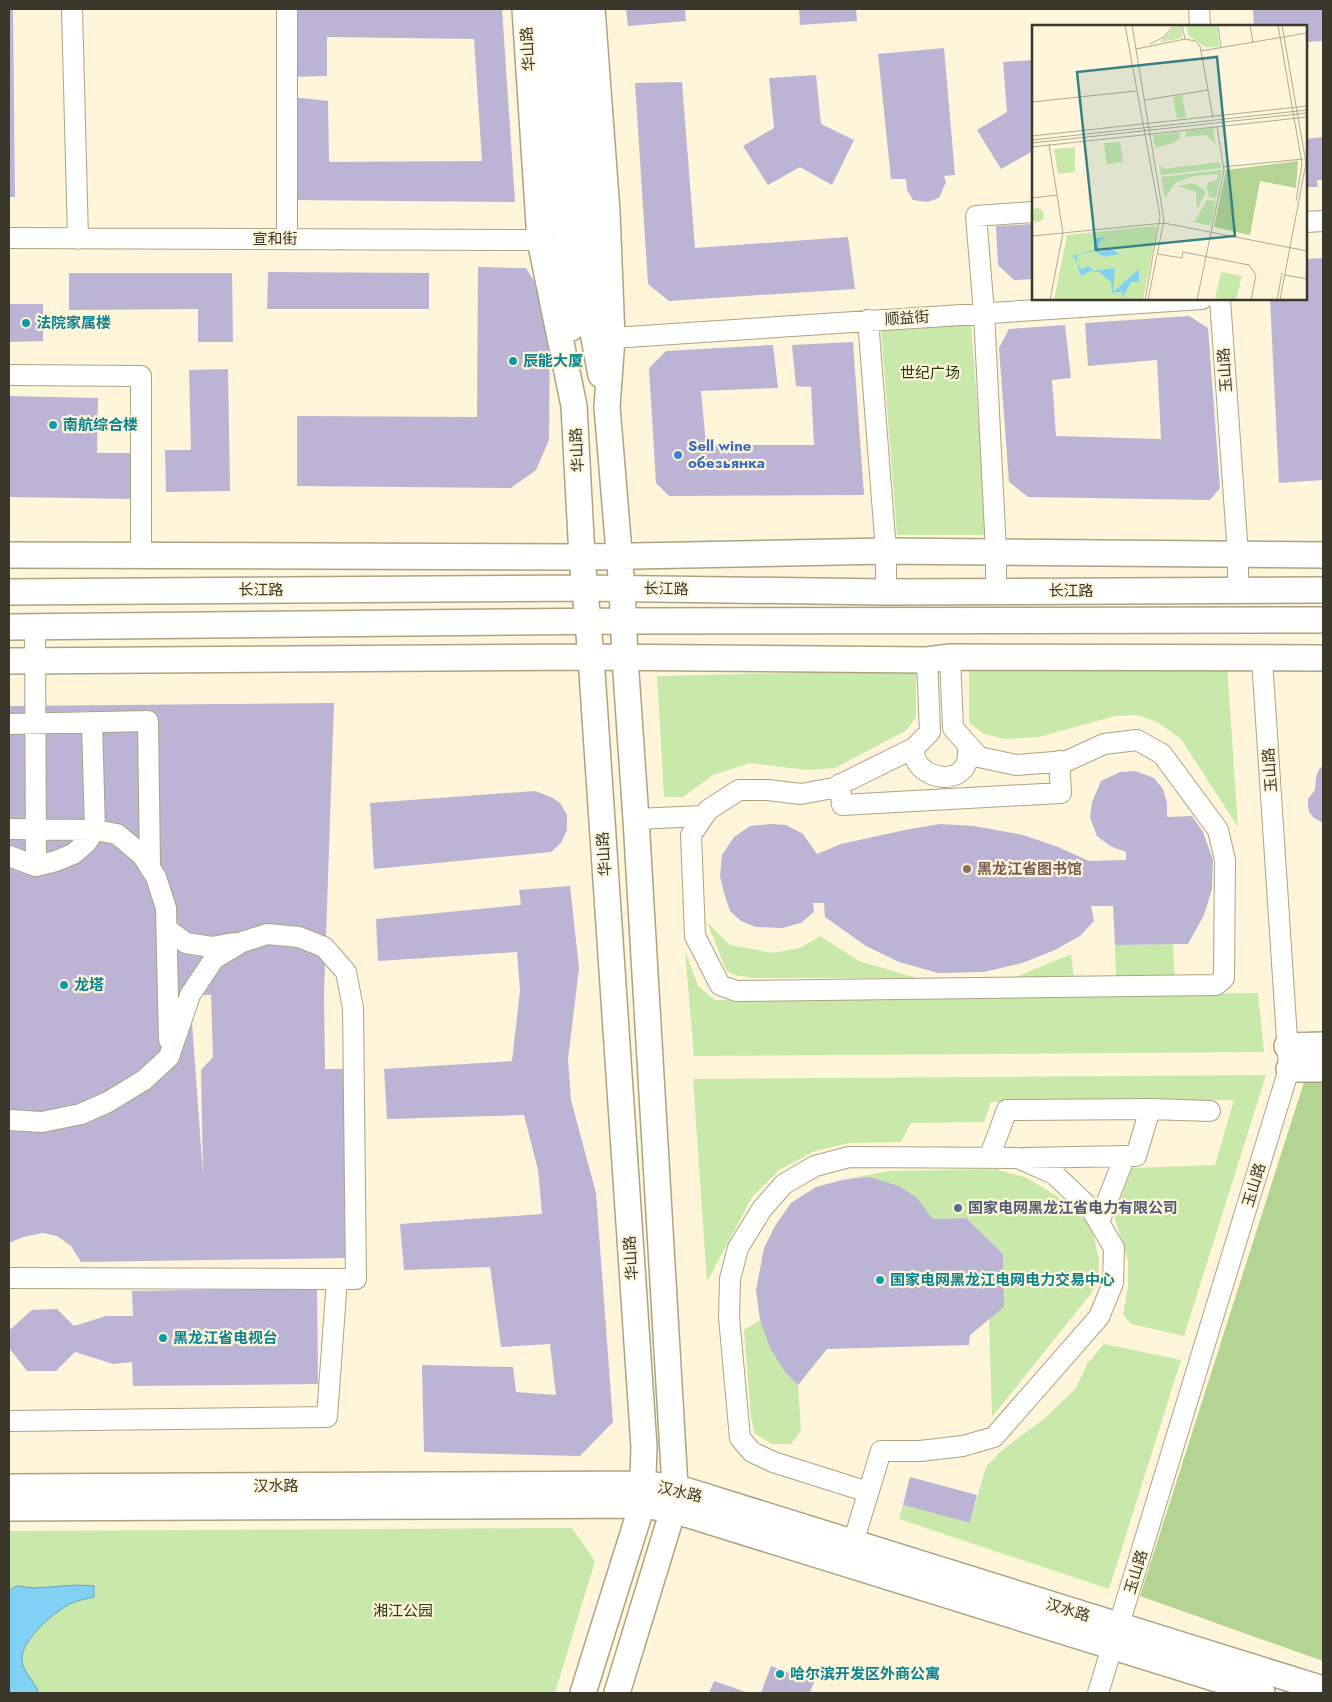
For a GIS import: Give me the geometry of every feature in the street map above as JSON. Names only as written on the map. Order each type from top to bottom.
[{"type":"main road","name":"华山路","points":[[525,9],[540,240],[574,406],[582,557],[589,621],[644,1447],[642,1495],[583,1693]]},
{"type":"main road","points":[[546,9],[569,286],[574,406]]},
{"type":"main road","points":[[568,9],[590,318],[607,407]]},
{"type":"main road","name":"华山路","points":[[592,9],[607,212],[612,338],[607,407],[622,588],[674,1498],[617,1693]]},
{"type":"main road","points":[[9,555],[582,557],[886,551],[1323,555]]},
{"type":"main road","name":"长江路","points":[[9,592],[585,588],[886,592],[1323,590]]},
{"type":"main road","name":"长江路","points":[[9,627],[589,621],[1323,620]]},
{"type":"main road","points":[[9,661],[591,657],[938,659],[1323,658]]},
{"type":"main road","points":[[1288,1058],[1323,1046]]},
{"type":"main road","points":[[1288,1058],[1323,1069]]},
{"type":"main road","name":"汉水路","points":[[9,1488],[642,1495],[674,1498],[853,1543],[1116,1636],[1262,1693]]},
{"type":"main road","name":"汉水路","points":[[9,1508],[642,1495]]},
{"type":"main road","name":"汉水路","points":[[674,1498],[1116,1636],[1323,1689]]},
{"type":"street","points":[[72,9],[78,239]]},
{"type":"street","points":[[287,9],[287,239]]},
{"type":"street","points":[[1199,9],[1200,25]]},
{"type":"street","points":[[996,591],[996,552],[984,312],[976,216],[1032,212]]},
{"type":"street","points":[[1307,222],[1323,221]]},
{"type":"street","name":"宣和街","points":[[9,238],[540,240]]},
{"type":"street","name":"顺益街","points":[[612,338],[1185,300]]},
{"type":"street","name":"玉山路","points":[[1220,300],[1238,555],[1238,590]]},
{"type":"street","points":[[868,320],[886,551],[886,592]]},
{"type":"street","points":[[9,374],[141,376],[141,554]]},
{"type":"street","points":[[35,626],[36,866]]},
{"type":"street","points":[[930,732],[938,659]]},
{"type":"street","points":[[914,748],[916,760],[926,772],[943,778],[957,774],[967,763],[962,740],[942,728],[930,732],[914,748],[833,788],[800,794],[768,790],[739,790],[708,810],[691,835],[695,936],[720,986],[736,991],[1216,985],[1224,978],[1225,860],[1218,830],[1162,754],[1136,740],[1104,744],[1067,761],[1016,765],[979,757],[953,728],[938,659]]},
{"type":"street","name":"玉山路","points":[[1098,1693],[1288,1058],[1262,659]]},
{"type":"street","points":[[9,724],[148,721],[150,867]]},
{"type":"street","points":[[9,856],[36,866],[56,862],[73,854],[86,843],[95,830],[92,722]]},
{"type":"street","points":[[840,784],[842,805],[1061,793],[1059,761]]},
{"type":"street","points":[[636,819],[704,816]]},
{"type":"street","points":[[9,829],[95,830],[117,834],[142,854],[156,877],[166,908],[169,1057]]},
{"type":"street","points":[[9,1278],[356,1279],[353,1008],[346,972],[324,947],[299,937],[267,934],[242,942],[212,947],[186,943],[167,929]]},
{"type":"street","points":[[9,1120],[42,1122],[81,1114],[108,1102],[144,1080],[169,1057],[190,995],[214,959],[242,942]]},
{"type":"street","points":[[989,1158],[1007,1110],[1210,1111]]},
{"type":"street","points":[[868,1492],[773,1462],[752,1452],[740,1438],[729,1316],[730,1279],[738,1248],[762,1209],[784,1184],[815,1166],[849,1157],[1018,1158],[1136,1156],[1150,1110]]},
{"type":"street","points":[[1098,1222],[1125,1156]]},
{"type":"street","points":[[853,1543],[881,1451],[920,1451],[964,1446],[994,1436],[1099,1317],[1113,1283],[1114,1248],[1091,1208],[1054,1174],[1018,1158]]},
{"type":"street","points":[[9,1421],[326,1416],[337,1279]]},
{"type":"green space","name":"世纪广场","points":[[971,323],[987,535],[897,535],[881,330]]},
{"type":"green space","points":[[1227,665],[1238,827],[1181,739],[1157,722],[1137,715],[1115,716],[1039,737],[1005,739],[984,734],[969,723],[969,670]]},
{"type":"green space","points":[[916,670],[916,717],[907,730],[835,768],[807,770],[750,763],[713,775],[683,797],[664,797],[657,676]]},
{"type":"green space","points":[[707,922],[730,945],[773,953],[800,948],[820,936],[859,961],[917,978],[752,978],[734,975],[726,970]]},
{"type":"green space","points":[[1173,944],[1175,979],[1116,979],[1115,945]]},
{"type":"green space","points":[[685,951],[698,986],[715,1000],[1258,993],[1264,1052],[694,1056]]},
{"type":"green space","points":[[1071,954],[1074,978],[1011,979]]},
{"type":"green space","points":[[1266,1075],[1184,1336],[1131,1324],[1123,1315],[1128,1286],[1128,1261],[1114,1216],[1132,1168],[1215,1165],[1234,1100],[991,1102],[984,1122],[911,1123],[901,1142],[849,1143],[815,1151],[779,1170],[752,1197],[707,1282],[693,1079]]},
{"type":"green space","points":[[1323,1078],[1323,1661],[1140,1596],[1305,1079]]},
{"type":"green space","points":[[996,1169],[1027,1178],[1068,1203],[1091,1225],[1099,1259],[1098,1281],[1090,1295],[992,1417],[989,1319],[1004,1307],[1003,1254],[966,1218],[933,1219],[842,1180],[889,1171]]},
{"type":"green space","points":[[760,1320],[775,1355],[798,1385],[801,1431],[791,1444],[772,1444],[755,1434],[751,1417],[744,1330]]},
{"type":"green space","points":[[1104,1344],[1181,1360],[1109,1589],[899,1519],[903,1505],[970,1523],[986,1467],[1001,1451],[1045,1418],[1076,1388],[1087,1364]]},
{"type":"green space","name":"湘江公园","points":[[572,1528],[595,1561],[555,1693],[9,1693],[9,1531]]},
{"type":"water","points":[[78,1585],[94,1586],[94,1597],[72,1603],[57,1612],[33,1635],[23,1651],[24,1668],[39,1693],[9,1693],[9,1590],[17,1586],[34,1588]]},
{"type":"building","points":[[9,9],[13,9],[15,197],[9,197]]},
{"type":"building","points":[[292,9],[502,9],[515,202],[290,200],[293,97],[328,101],[329,162],[482,161],[474,39],[327,37],[327,76],[291,77]]},
{"type":"building","points":[[626,9],[685,9],[686,21],[628,26]]},
{"type":"building","points":[[799,9],[856,9],[857,21],[800,25]]},
{"type":"building","points":[[1253,9],[1323,9],[1323,41],[1308,42],[1309,48],[1307,48],[1307,25],[1254,25]]},
{"type":"building","points":[[944,48],[955,175],[944,176],[946,182],[939,198],[927,202],[913,200],[907,190],[906,179],[891,179],[878,54]]},
{"type":"building","points":[[1032,60],[1032,152],[1001,169],[977,130],[1007,112],[1003,62]]},
{"type":"building","points":[[816,75],[821,124],[854,140],[832,185],[800,167],[768,185],[743,146],[774,128],[769,78]]},
{"type":"building","points":[[682,82],[695,248],[848,237],[855,289],[669,301],[648,284],[635,83]]},
{"type":"building","points":[[1323,137],[1323,180],[1317,180],[1318,187],[1307,187],[1307,139]]},
{"type":"building","points":[[1032,224],[1032,279],[1014,280],[998,265],[996,226]]},
{"type":"building","points":[[1323,258],[1323,480],[1279,483],[1270,300],[1307,300],[1307,259]]},
{"type":"building","name":"辰能大厦","points":[[478,267],[526,268],[550,307],[549,440],[536,470],[511,488],[297,486],[297,416],[477,417]]},
{"type":"building","points":[[268,272],[429,273],[429,309],[267,309]]},
{"type":"building","points":[[69,273],[232,273],[233,342],[198,342],[198,309],[69,310]]},
{"type":"building","name":"法院家属楼","points":[[9,304],[43,304],[43,341],[9,342]]},
{"type":"building","points":[[1189,316],[1208,328],[1220,488],[1210,500],[1028,497],[1009,482],[999,348],[1009,329],[1065,325],[1071,378],[1052,380],[1056,436],[1161,439],[1157,360],[1088,366],[1085,323]]},
{"type":"building","points":[[853,342],[864,495],[669,496],[656,483],[649,368],[666,351],[773,345],[778,388],[701,391],[706,445],[814,445],[811,387],[796,386],[792,345]]},
{"type":"building","points":[[228,369],[230,491],[166,492],[165,450],[191,450],[189,370]]},
{"type":"building","name":"南航综合楼","points":[[9,396],[98,398],[97,453],[135,453],[134,499],[9,497]]},
{"type":"building","name":"龙塔","points":[[334,703],[324,995],[325,1069],[344,1069],[345,1258],[81,1262],[71,1246],[57,1236],[43,1233],[23,1237],[9,1243],[9,706]],"holes":[[[190,995],[211,995],[213,1057],[201,1070],[203,1175]]]},
{"type":"building","points":[[1323,766],[1323,823],[1314,818],[1309,812],[1308,799],[1315,790],[1316,777],[1319,769]]},
{"type":"building","name":"黑龙江省图书馆","points":[[1135,771],[1154,778],[1163,789],[1167,803],[1167,817],[1192,816],[1203,832],[1213,860],[1212,889],[1204,915],[1188,944],[1115,945],[1113,906],[1091,906],[1094,921],[1080,936],[1055,950],[1022,963],[984,972],[938,973],[899,962],[866,946],[825,917],[824,903],[813,903],[814,912],[801,923],[782,928],[756,927],[741,921],[730,911],[724,893],[720,876],[722,855],[734,837],[750,826],[771,824],[786,825],[803,834],[817,854],[841,844],[940,824],[974,826],[1023,835],[1058,847],[1089,861],[1126,860],[1126,852],[1110,846],[1097,836],[1090,818],[1092,802],[1101,781],[1120,772]]},
{"type":"building","points":[[535,791],[551,797],[560,803],[567,815],[567,830],[561,843],[551,852],[374,869],[370,803]]},
{"type":"building","points":[[570,886],[579,968],[568,1059],[571,1100],[596,1193],[613,1422],[580,1456],[424,1452],[422,1365],[513,1367],[516,1392],[556,1395],[550,1344],[501,1347],[490,1267],[404,1270],[400,1224],[542,1214],[538,1170],[524,1115],[387,1119],[384,1069],[512,1061],[520,990],[517,952],[378,961],[376,919],[521,905],[519,890]]},
{"type":"building","name":"国家电网黑龙江电网电力交易中心","points":[[869,1177],[899,1186],[917,1198],[933,1219],[966,1218],[1003,1254],[1004,1307],[970,1335],[969,1345],[827,1349],[798,1385],[785,1372],[770,1348],[760,1320],[756,1290],[764,1248],[775,1226],[791,1203],[816,1187],[842,1180]]},
{"type":"building","name":"黑龙江省电视台","points":[[317,1288],[318,1384],[133,1386],[132,1362],[113,1364],[75,1352],[56,1371],[27,1371],[9,1348],[9,1328],[11,1329],[32,1310],[57,1309],[74,1326],[106,1316],[133,1316],[132,1291]]},
{"type":"building","points":[[910,1477],[977,1495],[970,1523],[903,1505]]},
{"type":"building","name":"哈尔滨开发区外商公寓","points":[[771,1666],[814,1682],[810,1693],[761,1693]]},
{"type":"building","name":"哈尔滨开发区外商公寓","points":[[714,1681],[749,1693],[709,1693]]},
{"type":"place","name":"法院家属楼","points":[[26,323]]},
{"type":"place","name":"辰能大厦","points":[[513,361]]},
{"type":"place","name":"南航综合楼","points":[[53,425]]},
{"type":"place","name":"Sell wine обезьянка","points":[[678,455]]},
{"type":"place","name":"黑龙江省图书馆","points":[[967,869]]},
{"type":"place","name":"龙塔","points":[[64,985]]},
{"type":"place","name":"国家电网黑龙江省电力有限公司","points":[[958,1208]]},
{"type":"place","name":"国家电网黑龙江电网电力交易中心","points":[[880,1280]]},
{"type":"place","name":"黑龙江省电视台","points":[[163,1338]]},
{"type":"place","name":"哈尔滨开发区外商公寓","points":[[780,1674]]}]
